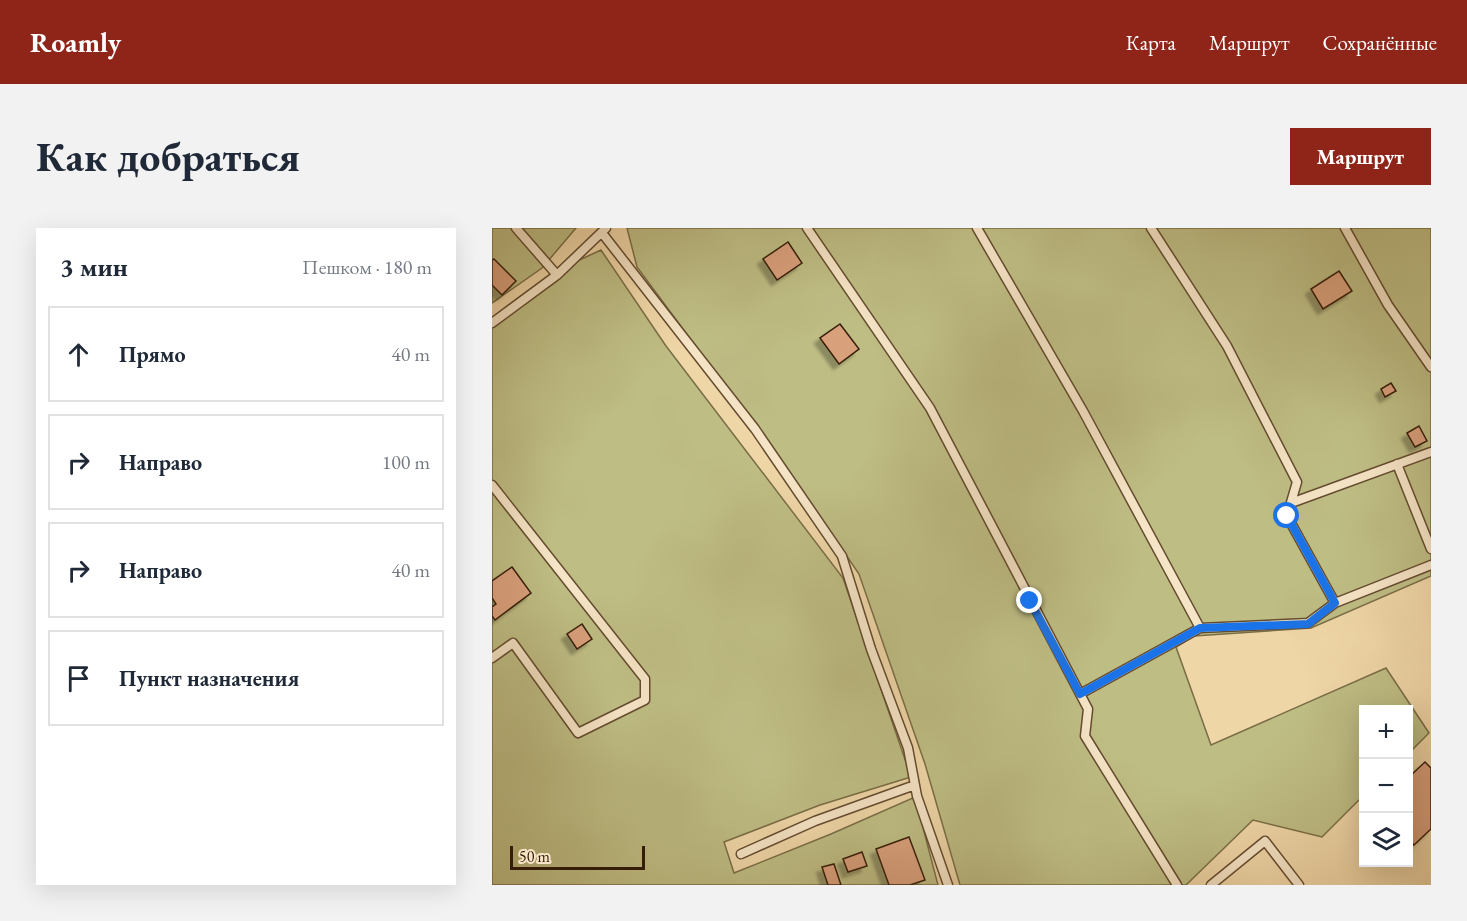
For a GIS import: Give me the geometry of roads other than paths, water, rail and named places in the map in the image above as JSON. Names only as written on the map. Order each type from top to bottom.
[{"type":"lane","points":[[516,228],[557,275]]},
{"type":"lane","points":[[807,228],[930,408],[1088,709],[1085,736],[1178,885]]},
{"type":"lane","points":[[977,228],[1083,411],[1200,628]]},
{"type":"lane","points":[[1151,228],[1227,346],[1297,482],[1287,516],[1335,603]]},
{"type":"lane","points":[[1345,228],[1388,305],[1431,367]]},
{"type":"lane","points":[[492,323],[557,275],[604,230],[755,429],[842,556],[871,649],[908,748],[917,796],[948,885]]},
{"type":"lane","points":[[1291,503],[1431,452]]},
{"type":"lane","points":[[1397,464],[1431,549]]},
{"type":"lane","points":[[492,485],[645,679],[645,700],[578,733],[513,643],[492,658]]},
{"type":"lane","points":[[1080,694],[1200,628],[1308,624],[1335,603],[1431,566]]},
{"type":"lane","points":[[741,854],[815,821],[915,785]]},
{"type":"lane","points":[[1212,885],[1264,841],[1299,885]]}]
